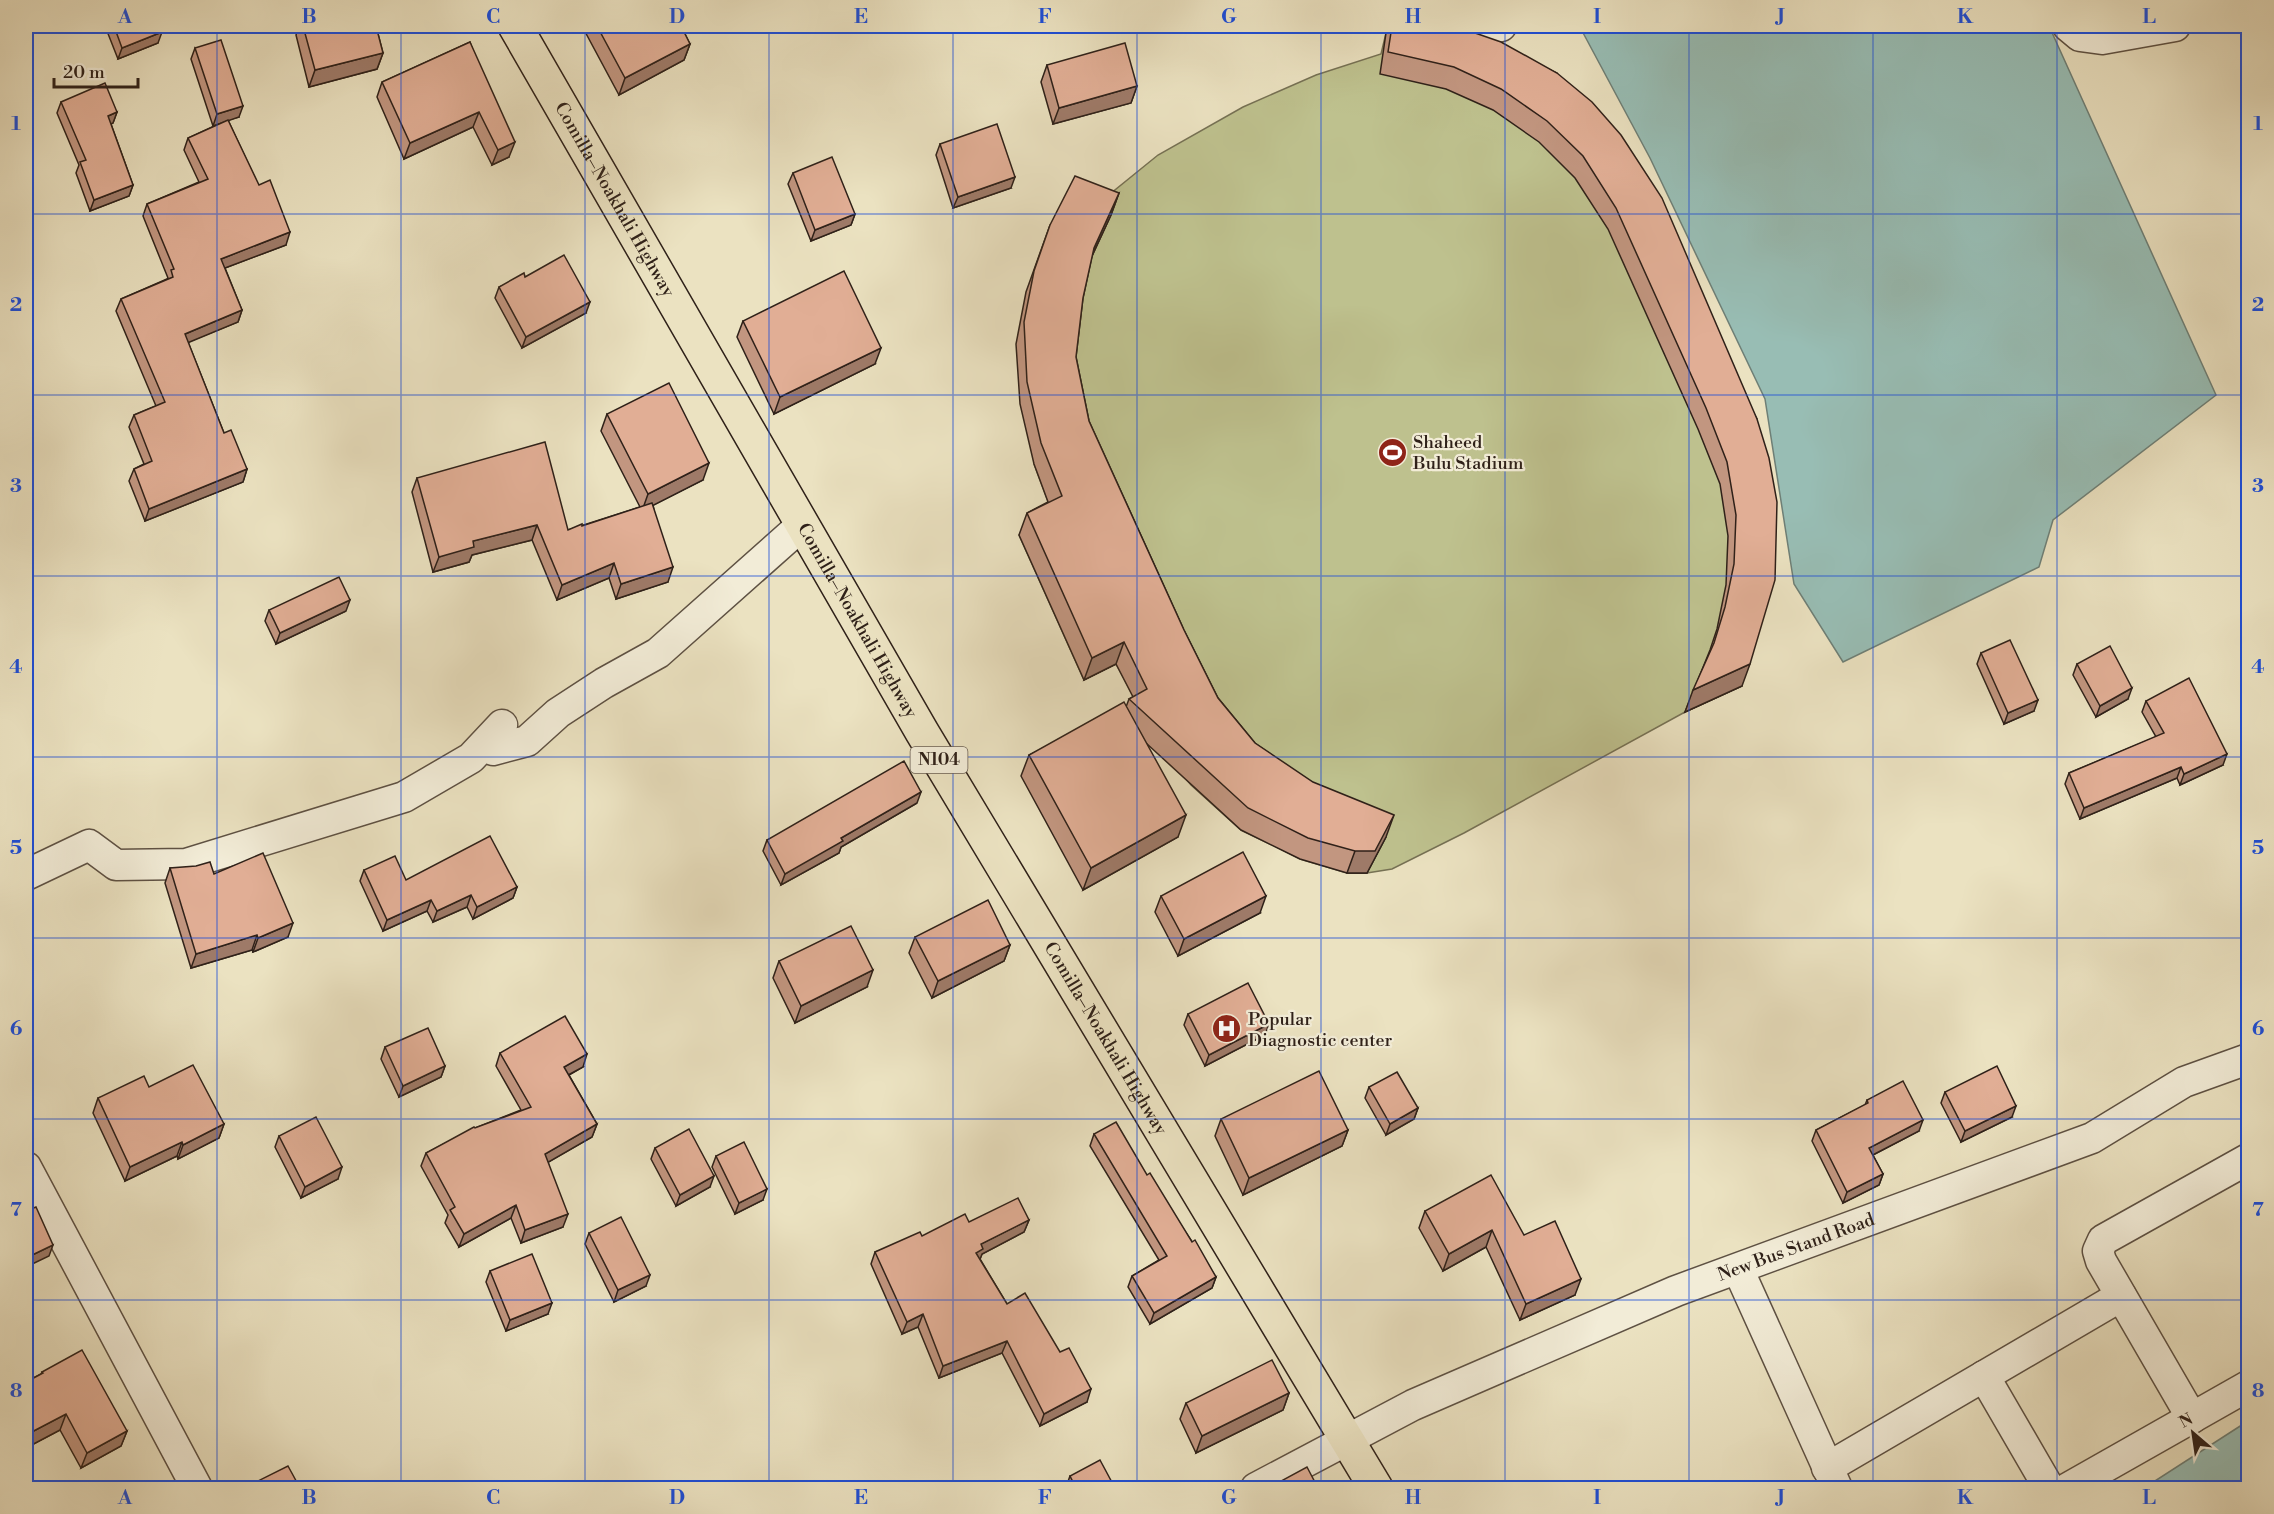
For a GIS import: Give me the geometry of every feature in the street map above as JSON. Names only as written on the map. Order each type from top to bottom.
[{"type":"highway","name":"Comilla–Noakhali Highway","points":[[521,27],[802,525],[928,742],[1376,1488]]},
{"type":"street","points":[[1469,26],[1481,31],[1501,26]]},
{"type":"street","points":[[2068,26],[2080,36],[2102,39],[2175,26]]},
{"type":"street","points":[[26,875],[89,845],[116,866],[186,864],[404,797],[471,758],[502,725],[493,750],[527,741],[558,713],[604,682],[658,653],[802,525]]},
{"type":"street","name":"New Bus Stand Road","points":[[1256,1488],[1346,1439],[1435,1396],[1676,1291],[2092,1138],[2184,1082],[2248,1059]]},
{"type":"street","points":[[2192,1418],[2101,1261],[2098,1251],[2103,1240],[2248,1161]]},
{"type":"street","points":[[26,1167],[197,1488]]},
{"type":"street","points":[[1738,1269],[1832,1478],[1984,1376],[2121,1296]]},
{"type":"street","points":[[1984,1376],[2049,1488]]},
{"type":"street","points":[[2068,1488],[2248,1386]]},
{"type":"green space","name":"Shaheed Bulu Stadium","points":[[1386,33],[1446,47],[1549,95],[1749,441],[1742,686],[1685,712],[1464,833],[1392,869],[1347,873],[1300,859],[1241,830],[1191,785],[1163,750],[1116,664],[1084,680],[1019,535],[1054,517],[1034,464],[1094,207],[1158,155],[1243,107],[1316,75],[1381,54]]},
{"type":"water","points":[[1590,26],[2049,26],[2216,395],[2053,520],[2039,567],[1843,662],[1794,584],[1765,399],[1650,158],[1581,29]]},
{"type":"water","points":[[2248,1421],[2248,1488],[2144,1488]]},
{"type":"building","points":[[114,26],[159,26],[162,32],[122,48]]},
{"type":"building","points":[[303,26],[376,26],[383,53],[315,70]]},
{"type":"building","points":[[597,26],[681,26],[690,44],[625,78]]},
{"type":"building","points":[[1392,26],[1455,26],[1501,42],[1557,73],[1592,102],[1621,135],[1662,198],[1757,419],[1769,458],[1777,502],[1775,580],[1750,664],[1693,690],[1714,643],[1725,607],[1734,564],[1736,515],[1727,462],[1706,408],[1616,208],[1583,156],[1547,121],[1501,89],[1454,67],[1388,52]]},
{"type":"building","points":[[221,40],[243,106],[217,114],[195,48]]},
{"type":"building","points":[[470,42],[515,142],[498,150],[479,112],[410,143],[382,82]]},
{"type":"building","points":[[1125,43],[1137,86],[1059,108],[1047,65]]},
{"type":"building","points":[[105,83],[117,112],[108,116],[133,185],[94,200],[80,162],[86,160],[61,102]]},
{"type":"building","points":[[228,120],[259,185],[270,180],[290,232],[221,259],[242,310],[185,334],[224,433],[231,430],[247,469],[149,509],[134,469],[152,461],[134,415],[165,402],[121,299],[173,277],[171,270],[174,269],[147,204],[208,179],[188,138]]},
{"type":"building","points":[[997,124],[1015,177],[958,197],[940,144]]},
{"type":"building","points":[[832,157],[855,214],[815,230],[793,173]]},
{"type":"building","points":[[1075,176],[1119,193],[1094,248],[1083,298],[1076,357],[1089,421],[1184,630],[1218,698],[1255,743],[1313,782],[1394,815],[1375,851],[1355,851],[1308,838],[1248,808],[1129,699],[1147,689],[1124,642],[1092,658],[1027,513],[1062,496],[1041,443],[1027,382],[1024,322],[1034,271],[1050,225]]},
{"type":"building","points":[[564,255],[590,302],[526,337],[499,287],[524,273],[525,277]]},
{"type":"building","points":[[844,271],[881,348],[780,397],[743,321]]},
{"type":"building","points":[[669,383],[709,463],[648,494],[607,414]]},
{"type":"building","points":[[545,442],[568,530],[652,503],[673,567],[621,584],[614,563],[562,585],[537,525],[473,541],[474,547],[439,557],[417,478]]},
{"type":"building","points":[[339,577],[350,600],[280,633],[269,610]]},
{"type":"building","points":[[2010,640],[2038,700],[2008,713],[1981,653]]},
{"type":"building","points":[[2110,646],[2132,688],[2100,706],[2077,664]]},
{"type":"building","points":[[2189,678],[2227,754],[2184,774],[2181,767],[2084,808],[2069,773],[2164,733],[2146,701]]},
{"type":"building","points":[[1124,702],[1186,815],[1091,868],[1029,755]]},
{"type":"building","points":[[904,761],[921,792],[841,838],[843,841],[785,874],[767,840]]},
{"type":"building","points":[[490,836],[517,887],[477,907],[471,895],[437,911],[431,900],[387,920],[364,870],[395,856],[406,880]]},
{"type":"building","points":[[1243,852],[1266,896],[1184,939],[1161,896]]},
{"type":"building","points":[[263,853],[293,923],[258,938],[257,935],[196,954],[170,868],[196,866],[210,862],[214,874]]},
{"type":"building","points":[[988,900],[1010,945],[938,981],[915,937]]},
{"type":"building","points":[[851,926],[873,970],[801,1006],[779,961]]},
{"type":"building","points":[[1248,983],[1269,1024],[1209,1055],[1188,1014]]},
{"type":"building","points":[[565,1016],[587,1054],[564,1067],[597,1124],[545,1154],[568,1214],[525,1230],[516,1205],[464,1234],[450,1210],[455,1207],[426,1153],[474,1127],[531,1107],[500,1053]]},
{"type":"building","points":[[428,1028],[445,1066],[403,1086],[385,1047]]},
{"type":"building","points":[[193,1065],[224,1124],[183,1145],[182,1142],[130,1167],[98,1098],[144,1076],[149,1087]]},
{"type":"building","points":[[1997,1066],[2016,1106],[1965,1131],[1945,1092]]},
{"type":"building","points":[[1319,1071],[1348,1130],[1249,1178],[1221,1119]]},
{"type":"building","points":[[1397,1072],[1418,1108],[1390,1124],[1369,1087]]},
{"type":"building","points":[[1903,1081],[1923,1120],[1869,1148],[1883,1174],[1847,1192],[1816,1130],[1868,1103],[1867,1100]]},
{"type":"building","points":[[316,1117],[342,1167],[305,1187],[279,1136]]},
{"type":"building","points":[[1116,1122],[1147,1175],[1150,1173],[1192,1242],[1195,1240],[1216,1277],[1154,1313],[1132,1276],[1167,1256],[1094,1134]]},
{"type":"building","points":[[689,1129],[714,1176],[680,1195],[655,1148]]},
{"type":"building","points":[[744,1142],[767,1189],[739,1203],[716,1156]]},
{"type":"building","points":[[1491,1175],[1524,1235],[1555,1221],[1581,1279],[1526,1304],[1492,1230],[1449,1254],[1425,1211]]},
{"type":"building","points":[[1018,1198],[1029,1220],[981,1244],[983,1249],[976,1253],[1007,1304],[1025,1293],[1060,1352],[1069,1348],[1091,1389],[1044,1414],[1007,1341],[943,1366],[923,1314],[907,1322],[875,1252],[920,1232],[922,1236],[965,1214],[969,1222]]},
{"type":"building","points":[[36,1207],[53,1245],[26,1258],[26,1211]]},
{"type":"building","points":[[621,1217],[650,1275],[618,1290],[589,1233]]},
{"type":"building","points":[[532,1254],[552,1303],[510,1320],[490,1271]]},
{"type":"building","points":[[82,1350],[127,1431],[87,1453],[66,1414],[26,1435],[26,1382]]},
{"type":"building","points":[[1272,1360],[1289,1393],[1202,1436],[1186,1403]]},
{"type":"building","points":[[1100,1460],[1115,1488],[1076,1488],[1070,1476]]},
{"type":"building","points":[[288,1466],[300,1488],[244,1488]]},
{"type":"building","points":[[1307,1467],[1318,1488],[1263,1488],[1270,1487]]},
{"type":"place","name":"Shaheed Bulu Stadium","points":[[1392,452]]},
{"type":"place","name":"Popular Diagnostic center","points":[[1227,1029]]}]
